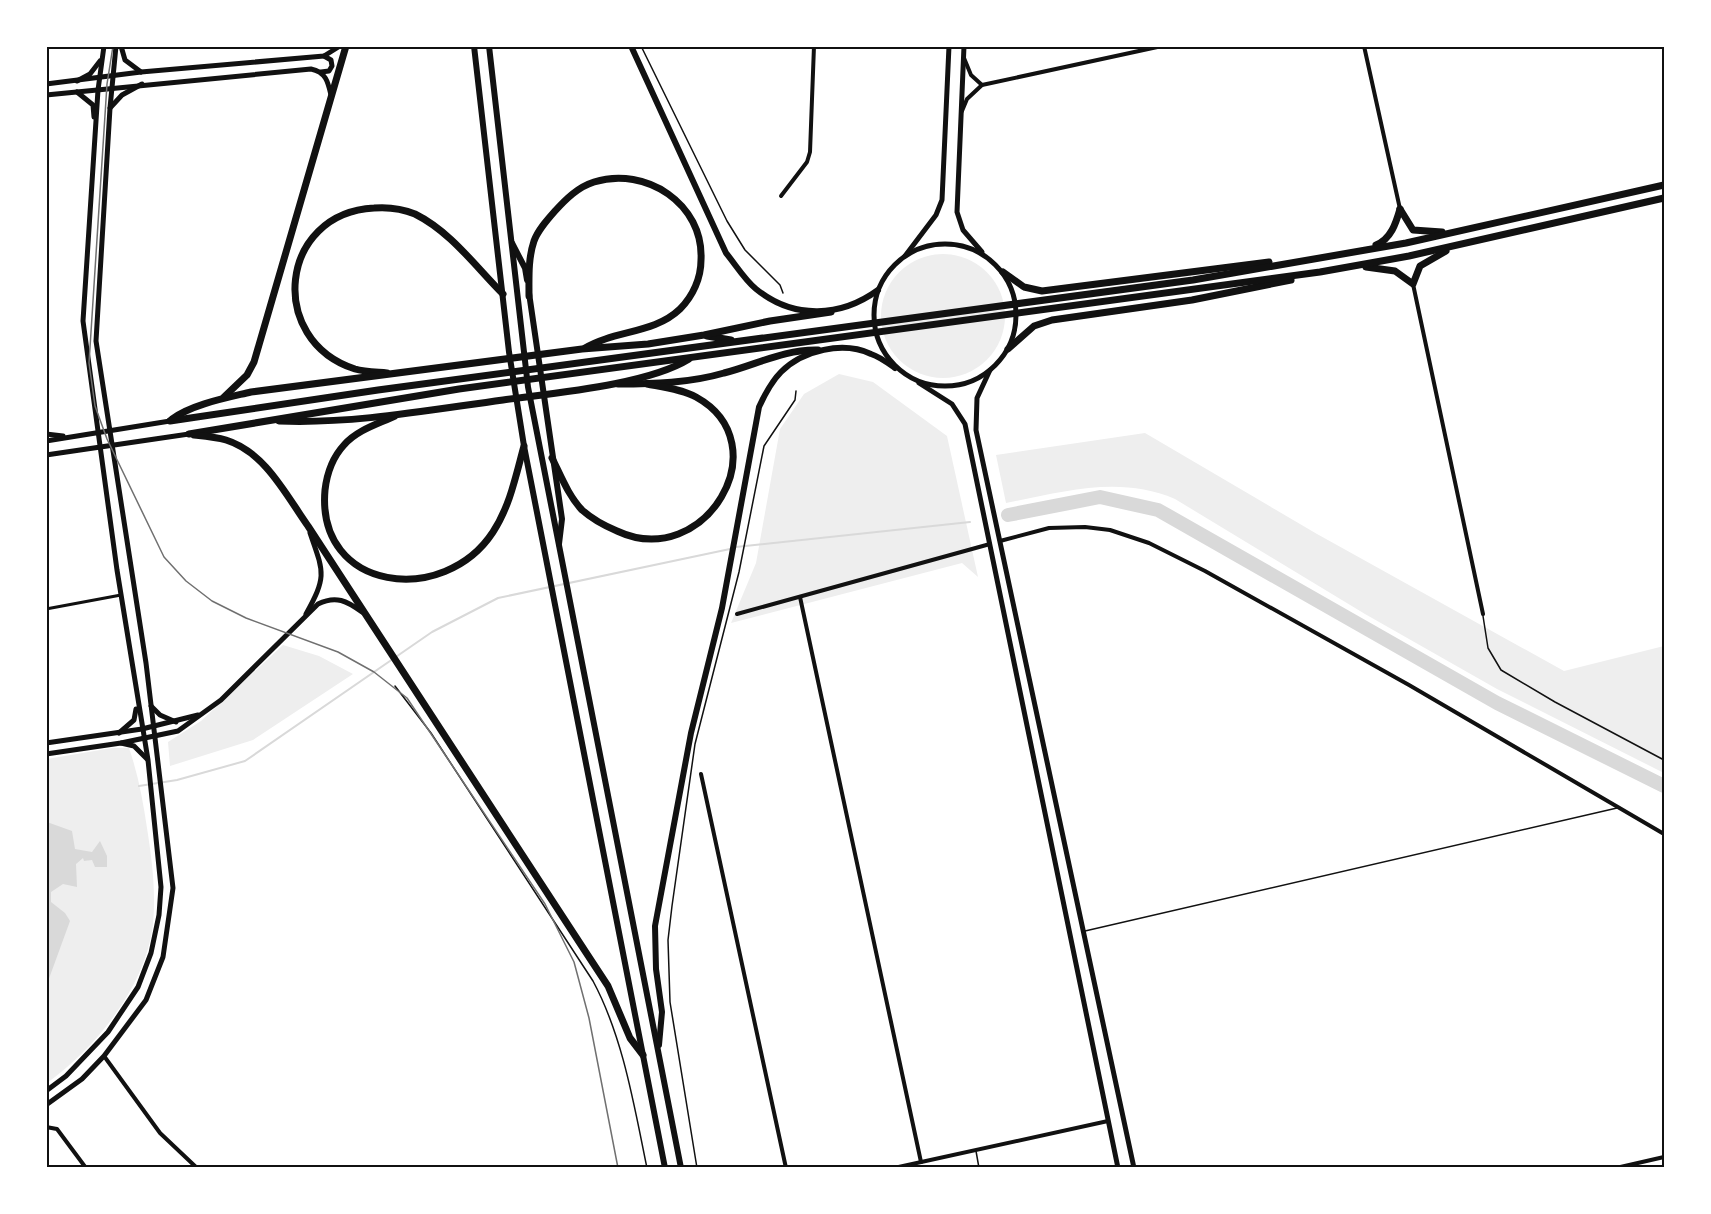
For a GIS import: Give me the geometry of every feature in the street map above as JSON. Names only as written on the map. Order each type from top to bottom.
[{"type":"highway","points":[[222,399],[247,375],[254,362],[346,46]]},
{"type":"highway","points":[[474,46],[502,294],[524,446],[547,573],[665,1167]]},
{"type":"highway","points":[[489,46],[528,387],[558,550],[681,1167]]},
{"type":"highway","points":[[631,46],[726,253],[757,290],[785,304],[831,312]]},
{"type":"highway","points":[[529,296],[529,270],[535,238],[547,220],[571,194],[593,182],[617,177],[632,178],[658,187],[687,211],[698,230],[702,247],[701,269],[694,291],[688,300],[666,320],[646,329],[601,338],[582,349]]},
{"type":"highway","points":[[189,434],[459,389],[1193,284],[1310,259],[1461,231],[1665,185]]},
{"type":"highway","points":[[170,421],[765,337],[1193,284],[1320,272],[1459,245],[1665,198]]},
{"type":"highway","points":[[402,374],[355,369],[326,353],[306,330],[296,306],[294,290],[296,267],[307,245],[320,228],[344,213],[364,208],[385,207],[413,213],[458,245],[502,294]]},
{"type":"highway","points":[[1400,208],[1413,230],[1461,231]]},
{"type":"highway","points":[[1360,250],[1382,242],[1391,232],[1400,208]]},
{"type":"highway","points":[[510,240],[525,268],[562,519],[558,550]]},
{"type":"highway","points":[[1355,266],[1395,271],[1413,284],[1420,266],[1459,245]]},
{"type":"highway","points":[[1003,272],[1024,287],[1042,291],[1232,265],[1310,259]]},
{"type":"highway","points":[[1008,349],[1034,326],[1052,320],[1248,291],[1320,272]]},
{"type":"highway","points":[[170,421],[179,414],[222,399],[273,389],[704,335],[770,321],[831,312],[853,306],[878,290]]},
{"type":"highway","points":[[704,335],[739,341]]},
{"type":"highway","points":[[606,384],[647,384],[724,373],[779,354],[802,350],[845,349],[871,353],[895,368]]},
{"type":"highway","points":[[658,1054],[662,1012],[656,969],[655,926],[691,733],[730,568],[759,407],[769,386],[780,372],[818,350]]},
{"type":"highway","points":[[264,420],[294,421],[395,416],[566,392],[672,370],[692,357]]},
{"type":"highway","points":[[552,458],[568,491],[582,509],[595,520],[624,535],[659,540],[684,532],[705,519],[716,507],[730,478],[732,446],[726,428],[716,412],[695,396],[680,390],[647,384]]},
{"type":"highway","points":[[395,416],[361,431],[345,444],[332,462],[325,492],[327,518],[336,542],[354,563],[380,577],[418,580],[437,576],[456,568],[476,552],[493,532],[505,509],[524,446]]},
{"type":"highway","points":[[189,434],[226,440],[260,459],[308,526],[608,986],[630,1038],[643,1055]]},
{"type":"main road","points":[[46,1091],[66,1076],[108,1032],[138,987],[151,953],[159,915],[161,887],[148,760],[137,704],[82,321],[98,90],[104,46]]},
{"type":"main road","points":[[46,1105],[82,1079],[104,1056],[146,1000],[163,957],[173,888],[160,766],[96,341],[106,155],[116,46]]},
{"type":"main road","points":[[121,46],[125,60],[141,72]]},
{"type":"main road","points":[[46,84],[141,72],[324,56],[340,46]]},
{"type":"main road","points":[[949,46],[942,200],[936,215],[904,257],[889,272],[878,290],[874,318],[879,345],[895,368],[952,404],[961,415],[990,544],[1118,1167]]},
{"type":"main road","points":[[964,46],[959,222],[970,241],[1003,272],[1014,298],[1016,315],[1015,329],[1008,349],[990,370],[977,398],[976,430],[1134,1167]]},
{"type":"main road","points":[[46,95],[278,70],[329,71],[332,66],[331,60],[324,56]]},
{"type":"main road","points":[[77,81],[90,74],[102,59]]},
{"type":"main road","points":[[321,72],[327,80],[331,97]]},
{"type":"main road","points":[[110,108],[122,95],[142,84]]},
{"type":"main road","points":[[77,92],[93,105],[95,134]]},
{"type":"main road","points":[[904,257],[920,248],[938,244],[969,248],[984,254]]},
{"type":"main road","points":[[919,383],[954,384],[990,370]]},
{"type":"main road","points":[[46,441],[170,421]]},
{"type":"main road","points":[[46,434],[71,437]]},
{"type":"main road","points":[[46,456],[189,434]]},
{"type":"main road","points":[[303,618],[322,582],[323,568],[308,526]]},
{"type":"main road","points":[[46,754],[144,739],[178,731],[221,700],[303,618],[328,599],[344,601],[363,613]]},
{"type":"main road","points":[[119,733],[134,720],[137,704]]},
{"type":"main road","points":[[151,706],[160,715],[176,722]]},
{"type":"main road","points":[[46,743],[153,727],[200,715]]},
{"type":"main road","points":[[121,743],[134,746],[148,760]]},
{"type":"street","points":[[781,196],[807,162],[810,152],[814,46]]},
{"type":"street","points":[[961,115],[967,99],[982,85],[1162,46]]},
{"type":"street","points":[[1364,46],[1400,208]]},
{"type":"street","points":[[964,58],[971,75],[982,85]]},
{"type":"street","points":[[1413,284],[1483,614]]},
{"type":"street","points":[[1000,541],[1049,528],[1084,527],[1110,530],[1149,543],[1409,685],[1665,834]]},
{"type":"street","points":[[737,614],[990,544]]},
{"type":"street","points":[[46,609],[121,595]]},
{"type":"street","points":[[800,597],[921,1162]]},
{"type":"street","points":[[701,774],[786,1167]]},
{"type":"street","points":[[104,1056],[160,1133],[197,1167]]},
{"type":"street","points":[[894,1167],[1108,1121]]},
{"type":"street","points":[[46,1127],[57,1129],[86,1167]]},
{"type":"street","points":[[1616,1167],[1665,1157]]},
{"type":"lane","points":[[641,46],[715,200],[745,249],[780,285],[783,293]]},
{"type":"lane","points":[[697,1167],[670,1002],[668,940],[694,744],[739,572],[764,446],[795,400],[796,391]]},
{"type":"lane","points":[[1483,614],[1488,648],[1502,670],[1555,702],[1665,760]]},
{"type":"lane","points":[[395,686],[431,733],[593,981],[606,1005],[623,1064],[647,1167]]},
{"type":"lane","points":[[1084,932],[1617,808]]},
{"type":"lane","points":[[975,1150],[979,1167]]},
{"type":"shaded area","points":[[943,254],[967,259],[987,272],[1000,292],[1005,316],[1000,340],[987,360],[967,373],[943,378],[919,373],[899,360],[886,340],[881,316],[886,292],[899,272],[919,259]]},
{"type":"shaded area","points":[[839,374],[873,382],[947,436],[978,577],[962,563],[731,623],[756,563],[780,429],[804,394]]},
{"type":"shaded area","points":[[1145,433],[1317,534],[1564,671],[1664,646],[1664,773],[1497,689],[1365,614],[1175,499],[1133,488],[1112,487],[1070,491],[1006,503],[996,455]]},
{"type":"shaded area","points":[[283,645],[319,656],[353,674],[253,740],[170,766],[168,742],[201,721]]},
{"type":"shaded area","points":[[112,748],[129,748],[138,778],[152,864],[153,924],[140,970],[116,1014],[83,1052],[47,1083],[47,759]]},
{"type":"shaded area","points":[[47,822],[72,831],[75,849],[92,852],[100,841],[107,856],[107,867],[95,867],[92,860],[84,861],[83,858],[76,864],[77,887],[63,884],[51,892],[51,902],[65,913],[70,921],[47,984]]},
{"type":"waterway","points":[[1008,515],[1100,497],[1158,510],[1497,703],[1664,786]]},
{"type":"waterway","points":[[736,547],[970,522]]},
{"type":"waterway","points":[[139,786],[177,780],[245,761],[432,632],[498,598],[730,549]]},
{"type":"tram line","points":[[113,46],[107,84],[89,363],[95,406],[107,439],[164,557],[186,581],[212,601],[246,618],[338,652],[374,672],[407,698],[545,904],[574,962],[589,1018],[618,1168]]}]
